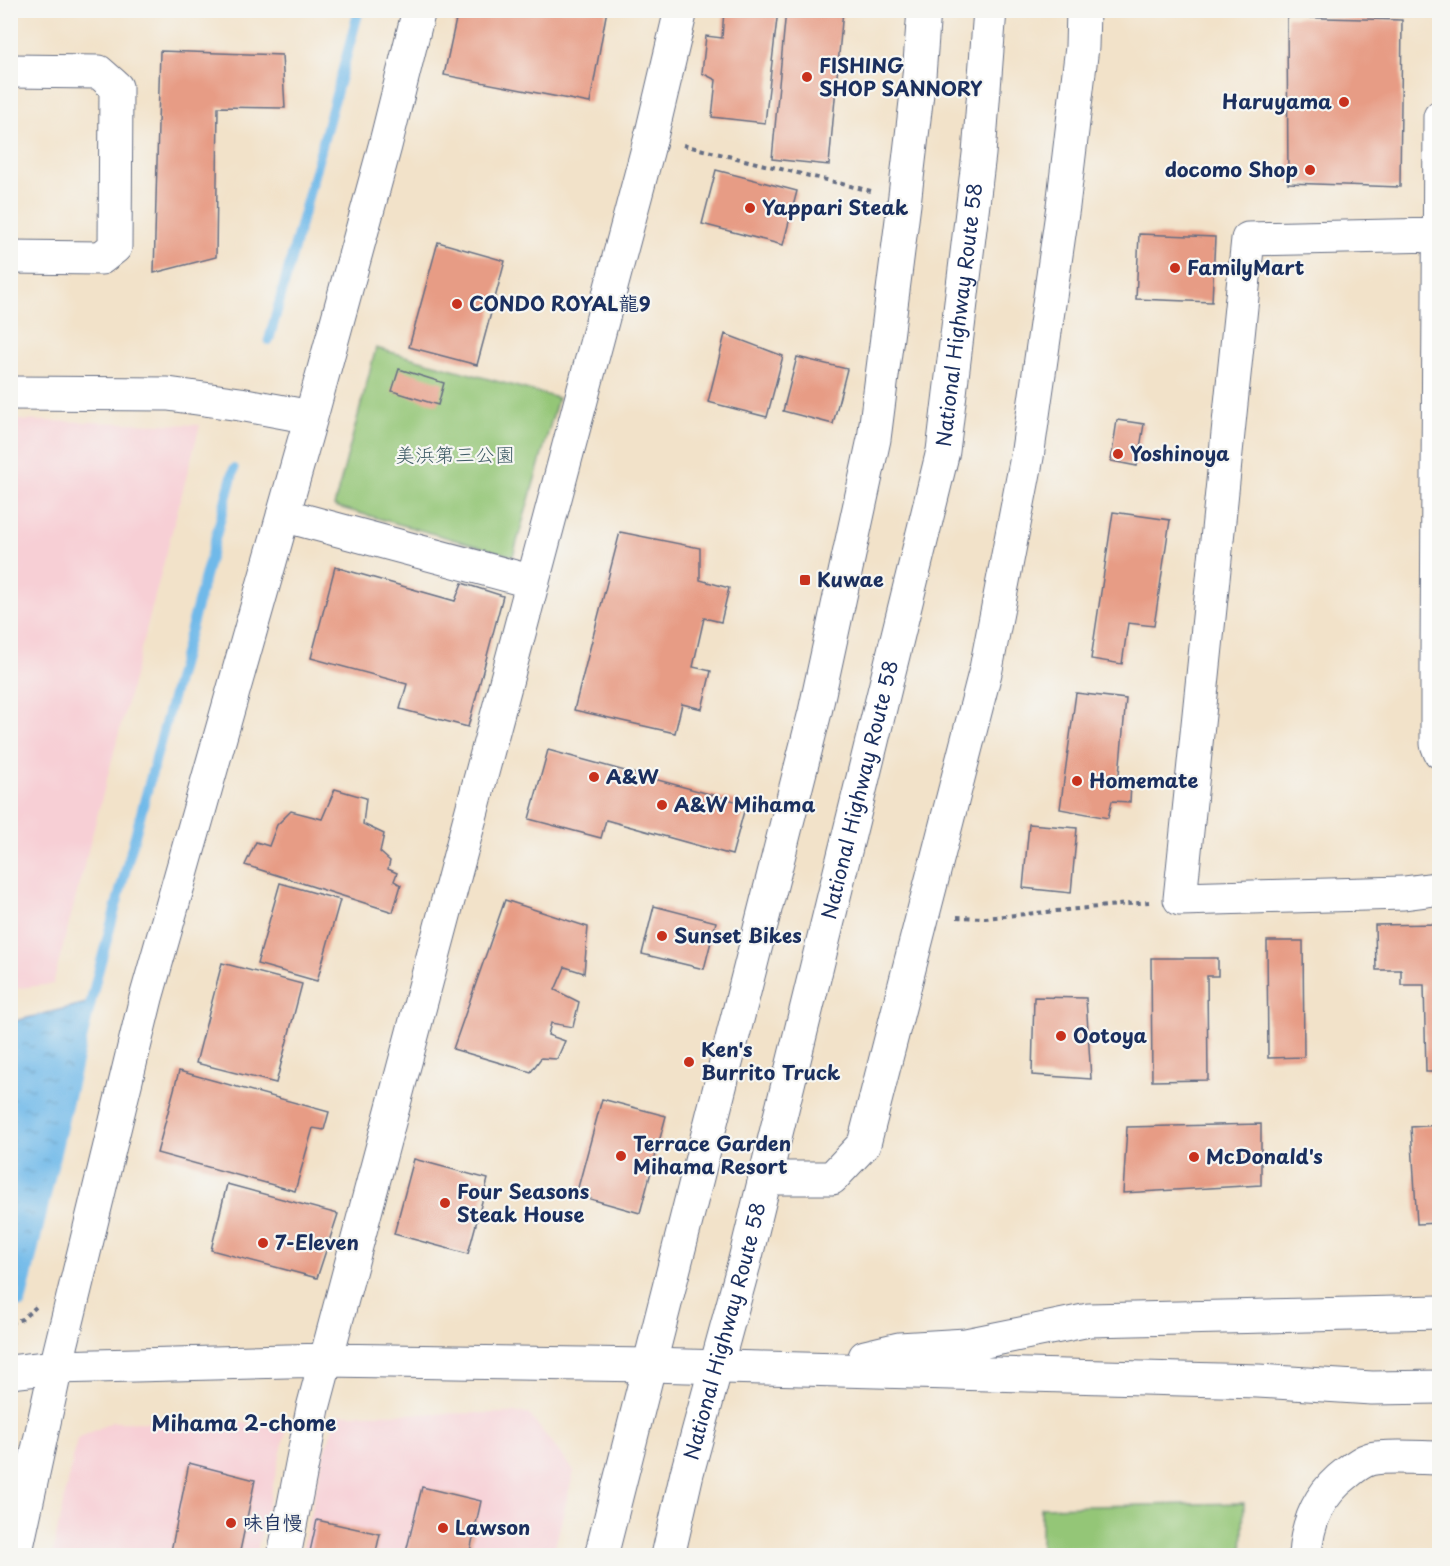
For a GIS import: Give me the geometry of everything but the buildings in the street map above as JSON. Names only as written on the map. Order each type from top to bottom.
[{"type":"main road","points":[[15,1556],[56,1367],[146,999],[311,417],[420,10]]},
{"type":"main road","points":[[284,1556],[313,1407],[651,137],[681,10]]},
{"type":"main road","points":[[601,1556],[815,712],[874,439],[906,192],[924,10]]},
{"type":"main road","name":"National Highway Route 58","points":[[668,1556],[687,1473],[717,1367],[765,1178],[943,451],[979,154],[990,10]]},
{"type":"main road","points":[[765,1178],[832,1178],[864,1144],[986,669],[1028,457],[1064,206],[1082,47],[1083,10]]},
{"type":"main road","points":[[10,71],[99,72],[116,87],[115,247],[101,258],[10,257]]},
{"type":"main road","points":[[1440,117],[1437,744],[1440,752]]},
{"type":"main road","points":[[1438,235],[1248,239],[1180,899],[1404,893],[1435,889],[1440,886]]},
{"type":"main road","points":[[10,393],[168,394],[311,417]]},
{"type":"main road","points":[[283,514],[533,582]]},
{"type":"main road","points":[[805,1369],[899,1349],[966,1345],[1089,1320],[1440,1312]]},
{"type":"main road","points":[[10,1372],[56,1367],[327,1360],[649,1365],[1258,1381],[1372,1388],[1440,1387]]},
{"type":"main road","points":[[1305,1556],[1307,1534],[1314,1511],[1322,1496],[1333,1483],[1352,1469],[1370,1459],[1440,1458]]},
{"type":"path","points":[[651,137],[871,191]]},
{"type":"path","points":[[923,916],[985,918],[1180,899]]},
{"type":"path","points":[[10,1323],[22,1319],[36,1307],[40,1298]]},
{"type":"shaded area","points":[[11,420],[200,425],[53,984],[11,989]]},
{"type":"shaded area","points":[[528,1413],[574,1471],[553,1555],[301,1556],[322,1461],[337,1414]]},
{"type":"shaded area","points":[[112,1422],[288,1423],[256,1555],[52,1556],[77,1439]]},
{"type":"green space","name":"美浜第三公園","points":[[376,348],[558,398],[513,556],[334,506]]},
{"type":"green space","points":[[1244,1503],[1242,1555],[1041,1555],[1041,1507]]},
{"type":"water","points":[[91,1002],[24,1287],[11,1288],[11,1022]]},
{"type":"waterway","points":[[269,340],[359,10]]},
{"type":"waterway","points":[[21,1303],[96,980],[234,469]]},
{"type":"place","name":"FISHING SHOP SANNORY","points":[[807,77]]},
{"type":"place","name":"Haruyama","points":[[1344,102]]},
{"type":"place","name":"docomo Shop","points":[[1310,170]]},
{"type":"place","name":"Yappari Steak","points":[[750,208]]},
{"type":"place","name":"FamilyMart","points":[[1175,268]]},
{"type":"place","name":"CONDO ROYAL龍9","points":[[457,304]]},
{"type":"place","name":"Yoshinoya","points":[[1118,454]]},
{"type":"place","name":"Kuwae","points":[[805,580]]},
{"type":"place","name":"A&W","points":[[594,777]]},
{"type":"place","name":"Homemate","points":[[1077,781]]},
{"type":"place","name":"A&W Mihama","points":[[662,805]]},
{"type":"place","name":"Sunset Bikes","points":[[662,936]]},
{"type":"place","name":"Ootoya","points":[[1061,1036]]},
{"type":"place","name":"Ken's Burrito Truck","points":[[689,1062]]},
{"type":"place","name":"Terrace Garden Mihama Resort","points":[[621,1156]]},
{"type":"place","name":"McDonald's","points":[[1194,1157]]},
{"type":"place","name":"Four Seasons Steak House","points":[[445,1203]]},
{"type":"place","name":"7-Eleven","points":[[263,1243]]},
{"type":"place","name":"味自慢","points":[[231,1523]]},
{"type":"place","name":"Lawson","points":[[443,1528]]},
{"type":"district","name":"Mihama 2-chome","points":[[244,1424]]}]
